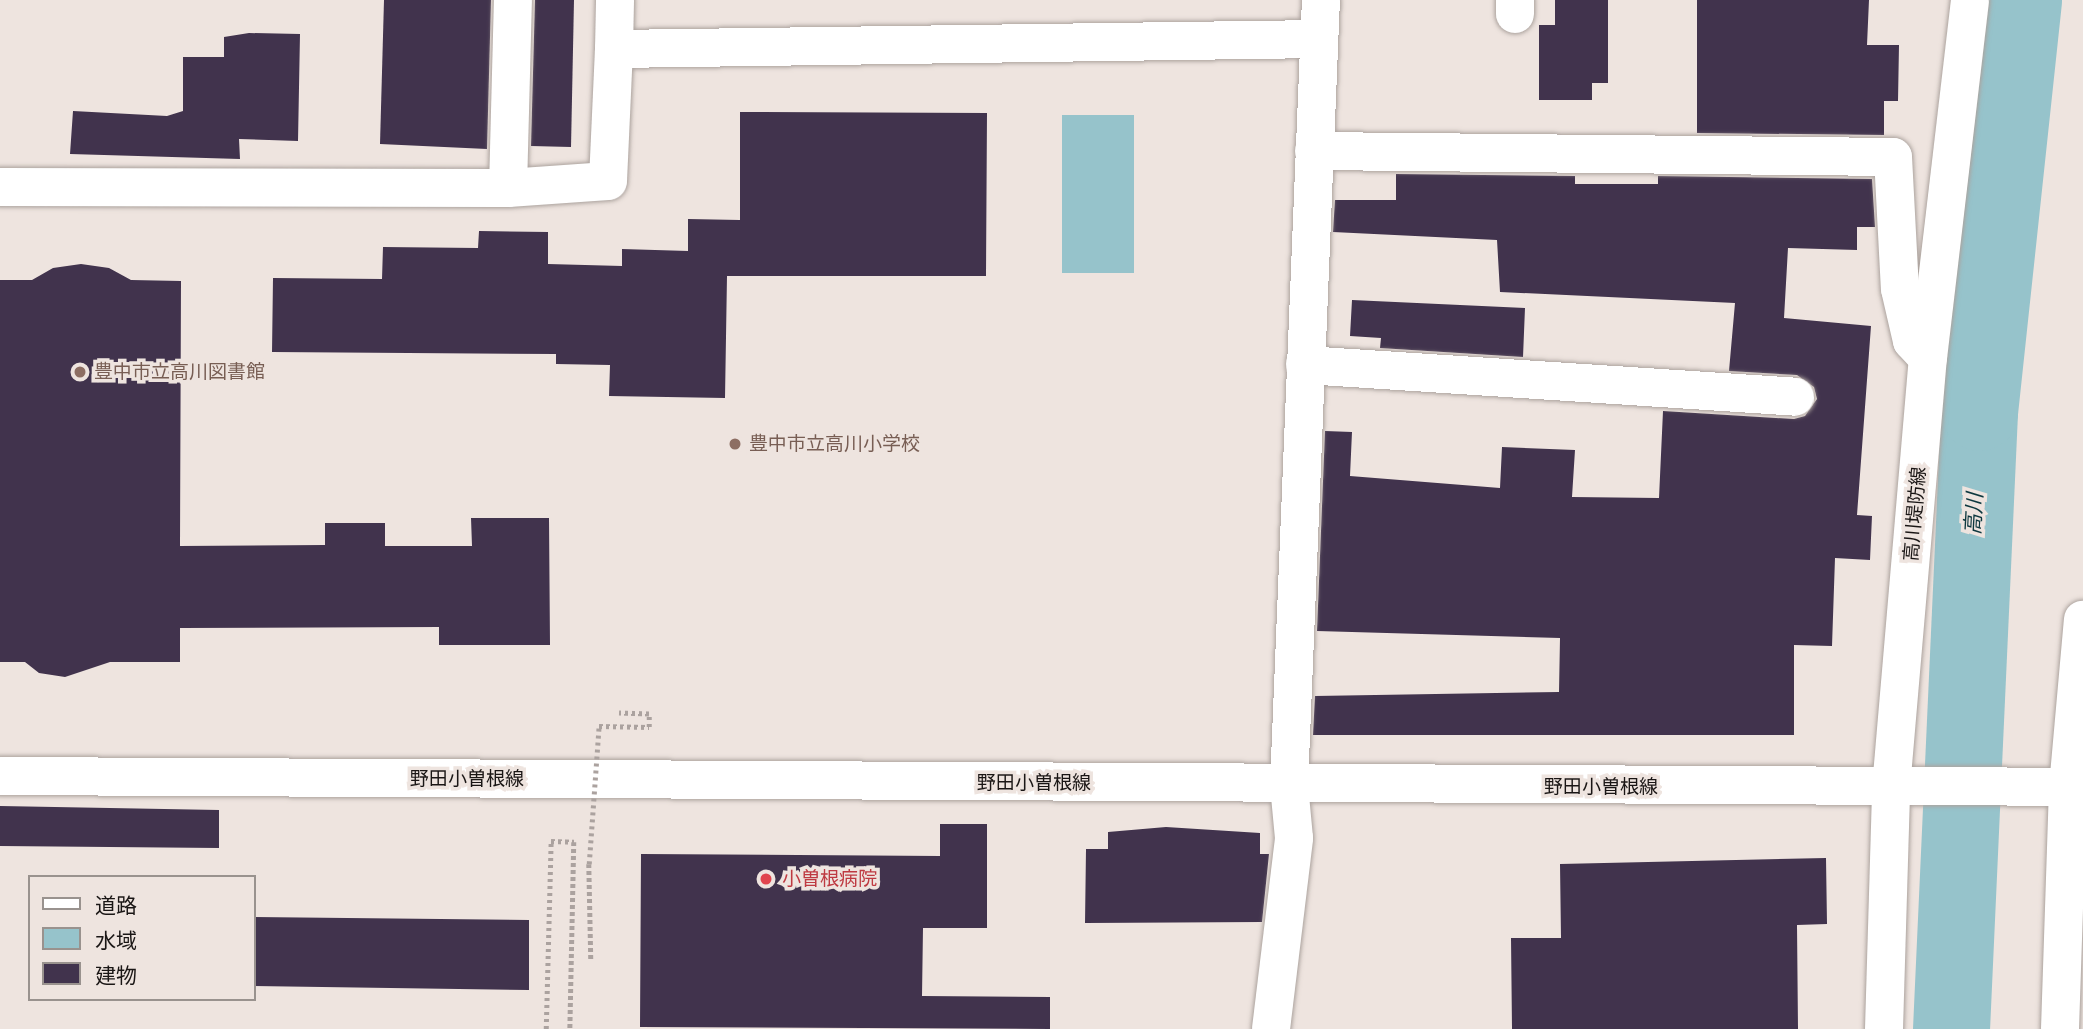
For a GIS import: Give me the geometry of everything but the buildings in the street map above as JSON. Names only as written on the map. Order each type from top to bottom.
[{"type":"street","points":[[508,188],[513,0]]},
{"type":"street","points":[[0,187],[508,188],[608,181],[615,0]]},
{"type":"street","points":[[1270,1029],[1294,838],[1289,785],[1321,0]]},
{"type":"street","name":"高川堤防線","points":[[1884,1029],[1891,788],[1928,358],[1970,0]]},
{"type":"street","points":[[614,50],[1318,40]]},
{"type":"street","points":[[1314,150],[1893,157],[1900,289],[1912,341],[1928,358]]},
{"type":"street","points":[[1305,365],[1795,397]]},
{"type":"street","points":[[2060,1029],[2076,787],[2083,620]]},
{"type":"street","name":"野田小曽根線","points":[[0,776],[1289,785],[2076,787]]},
{"type":"path","points":[[591,960],[589,864],[599,726],[649,727],[649,714],[619,713]]},
{"type":"path","points":[[546,1029],[551,841],[574,842],[570,1029]]},
{"type":"water","points":[[1062,115],[1134,115],[1134,273],[1062,273]]},
{"type":"waterway","name":"高川","points":[[1951,1029],[1979,412],[2023,0]]},
{"type":"place","name":"豊中市立高川図書館","points":[[80,372]]},
{"type":"place","name":"豊中市立高川小学校","points":[[735,444]]},
{"type":"place","name":"小曽根病院","points":[[766,879]]}]
